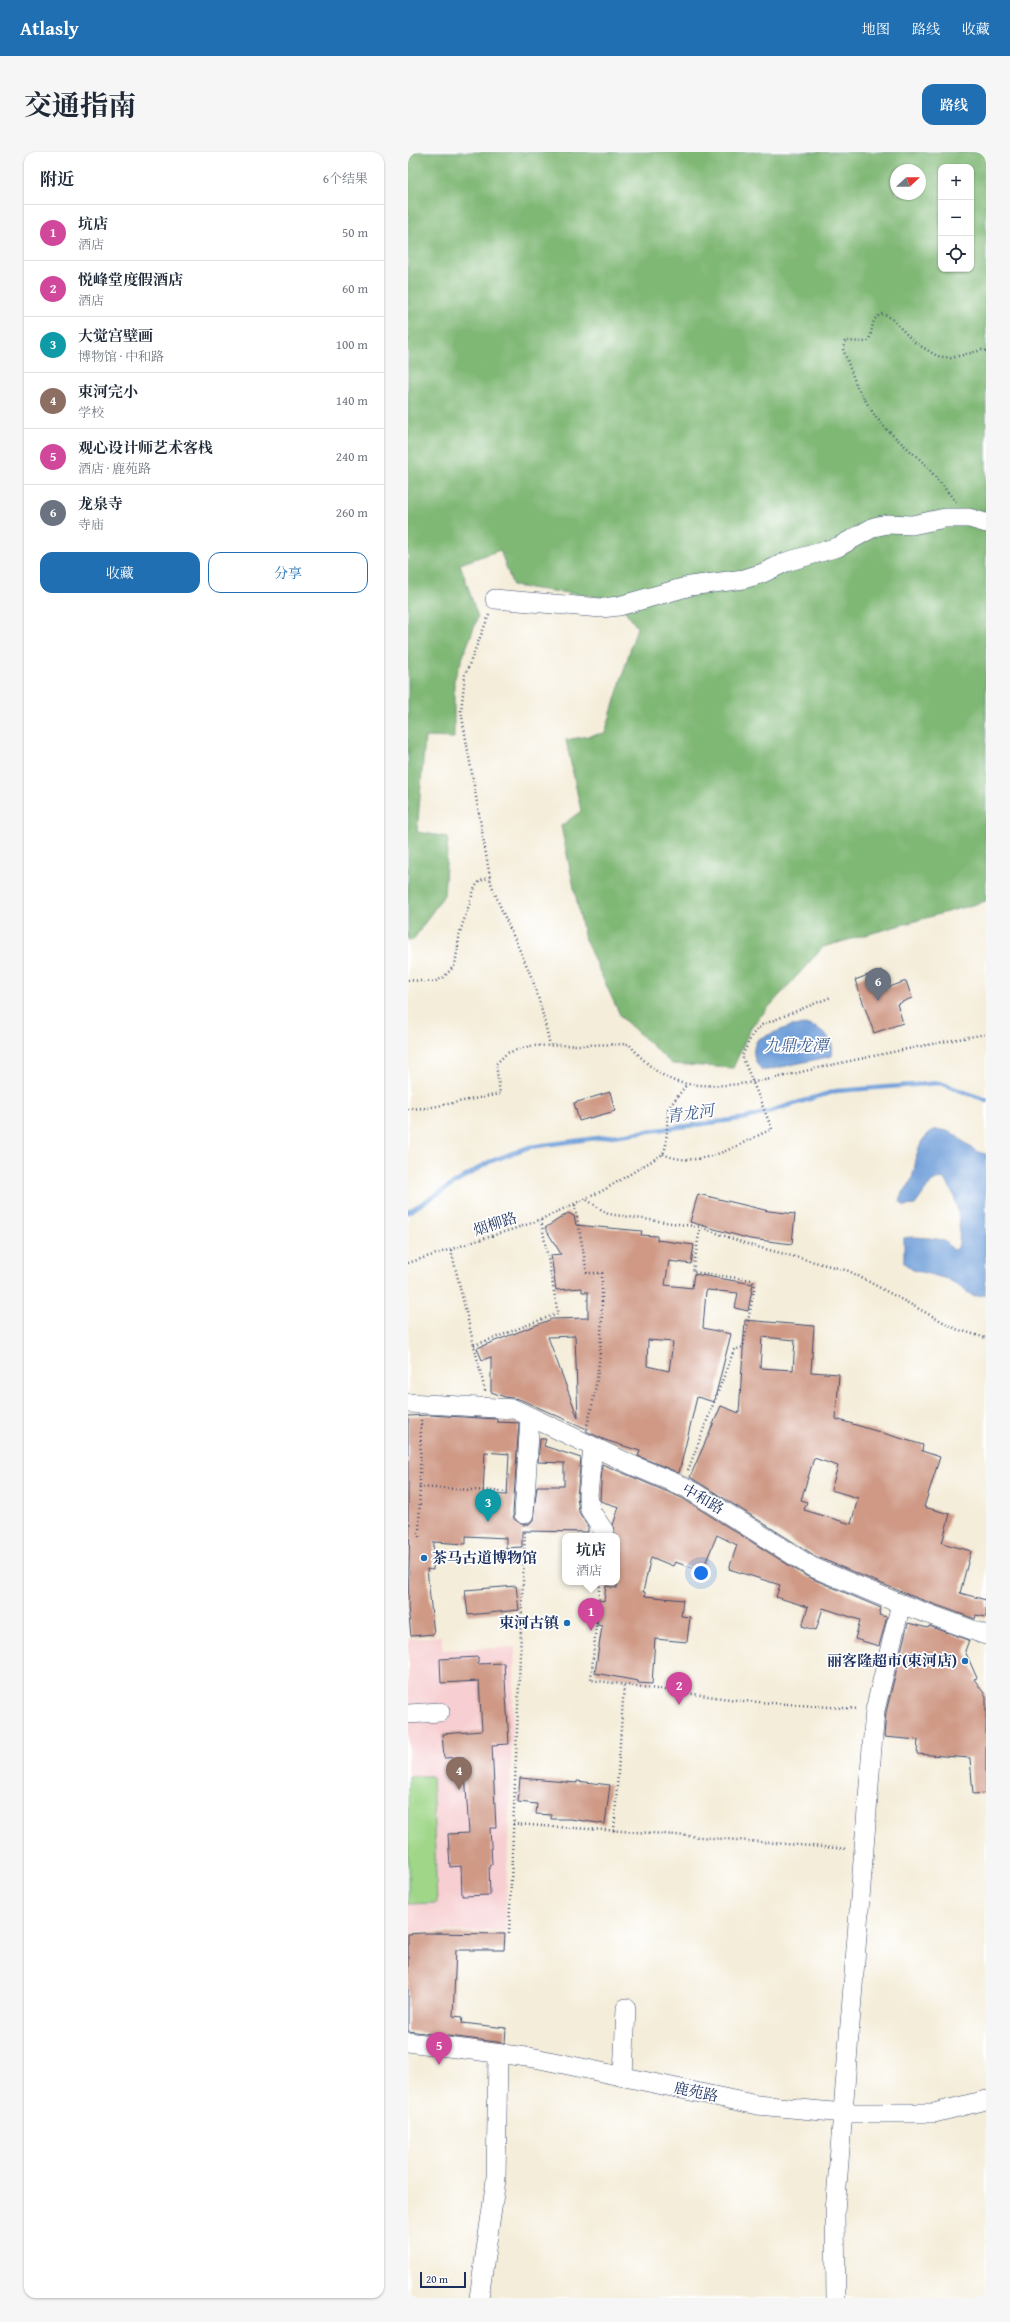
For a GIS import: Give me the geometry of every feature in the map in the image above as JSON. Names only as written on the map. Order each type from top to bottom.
[{"type":"street","points":[[495,599],[601,608],[619,606],[690,586],[744,579],[763,573],[786,562],[838,547],[874,527],[887,524],[912,525],[945,518],[978,520]]},
{"type":"street","name":"中和路","points":[[414,1403],[514,1409],[587,1444],[682,1486],[708,1500],[812,1567],[986,1637]]},
{"type":"street","points":[[524,1514],[524,1493],[530,1417]]},
{"type":"street","points":[[587,1444],[588,1495],[590,1510],[604,1531]]},
{"type":"street","points":[[836,2298],[835,2212],[875,1710],[901,1604]]},
{"type":"street","points":[[408,1714],[440,1712]]},
{"type":"street","points":[[623,2077],[626,2008]]},
{"type":"street","name":"鹿苑路","points":[[408,2042],[535,2058],[757,2105],[844,2113],[934,2113],[986,2100]]},
{"type":"street","points":[[479,2298],[496,2180],[498,2054]]},
{"type":"path","points":[[978,520],[924,463],[887,430],[875,416],[857,387],[845,357],[843,344],[845,341],[849,340],[867,342],[873,321],[875,318],[883,314],[891,318],[914,342],[938,356],[951,358],[982,350],[986,352]]},
{"type":"path","points":[[495,599],[465,675],[461,711],[490,877],[500,907],[532,979],[541,1006],[550,1045]]},
{"type":"path","points":[[408,980],[434,982],[444,978],[455,965],[460,932],[475,887],[480,881],[490,877]]},
{"type":"path","points":[[687,1084],[668,1109],[666,1146],[663,1154],[688,1160],[706,1159],[772,1129],[742,1056],[752,1035],[762,1025],[831,997]]},
{"type":"path","points":[[408,1109],[427,1108],[500,1094],[496,1064],[507,1053],[522,1047],[550,1045],[629,1044],[652,1067],[687,1084],[753,1084],[932,1043],[986,1034]]},
{"type":"path","name":"烟柳路","points":[[408,1263],[541,1220],[587,1200],[663,1154]]},
{"type":"path","points":[[587,1200],[608,1214],[700,1227],[750,1245],[850,1271],[956,1329],[986,1338]]},
{"type":"path","points":[[575,1205],[587,1272],[602,1273],[601,1349],[596,1393],[587,1444]]},
{"type":"path","points":[[474,1345],[504,1336],[524,1325],[558,1314],[541,1220]]},
{"type":"path","points":[[682,1486],[734,1350],[743,1347],[755,1285],[752,1280],[693,1272],[700,1227]]},
{"type":"path","points":[[451,1250],[484,1382],[487,1408]]},
{"type":"path","points":[[414,1403],[419,1487],[419,1537]]},
{"type":"path","points":[[419,1487],[524,1493]]},
{"type":"path","points":[[509,1933],[525,1550],[524,1514]]},
{"type":"path","points":[[600,1585],[591,1680],[744,1701],[875,1710]]},
{"type":"path","points":[[614,1831],[624,1685]]},
{"type":"path","points":[[513,1824],[863,1851]]},
{"type":"shaded area","points":[[441,1636],[443,1650],[515,1647],[505,1931],[408,1932],[408,1639]]},
{"type":"green space","points":[[408,152],[986,152],[986,901],[823,947],[751,1027],[733,1068],[672,1064],[621,1017],[585,940],[561,826],[581,811],[566,740],[605,733],[637,627],[616,599],[513,586],[500,550],[460,564],[478,617],[454,680],[454,738],[425,737],[417,832],[448,837],[444,895],[413,940],[408,940]]},
{"type":"green space","points":[[408,1776],[432,1776],[437,1903],[408,1904]]},
{"type":"water","name":"九鼎龙潭","points":[[808,1025],[819,1029],[827,1036],[832,1045],[832,1056],[762,1070],[755,1059],[754,1054],[754,1046],[758,1039],[791,1026]]},
{"type":"water","points":[[934,1130],[950,1132],[956,1135],[972,1149],[986,1154],[985,1295],[973,1296],[948,1279],[913,1270],[904,1263],[904,1238],[907,1237],[941,1240],[949,1245],[953,1250],[958,1248],[958,1210],[952,1191],[942,1178],[932,1181],[915,1205],[904,1206],[900,1202],[903,1193],[913,1176],[919,1147],[927,1135]]},
{"type":"building","points":[[881,970],[887,988],[906,981],[912,998],[897,1004],[903,1023],[874,1033],[855,980]]},
{"type":"building","points":[[610,1092],[615,1111],[579,1121],[574,1103]]},
{"type":"building","points":[[698,1194],[769,1211],[795,1214],[792,1244],[750,1239],[690,1222]]},
{"type":"building","points":[[568,1213],[574,1216],[576,1225],[642,1231],[641,1235],[657,1236],[657,1240],[694,1245],[691,1264],[669,1261],[665,1285],[692,1288],[694,1274],[753,1284],[748,1311],[735,1308],[738,1293],[706,1291],[703,1328],[731,1334],[714,1402],[697,1397],[679,1473],[638,1456],[640,1451],[605,1440],[586,1431],[587,1429],[519,1399],[505,1397],[491,1392],[491,1357],[482,1360],[477,1348],[552,1319],[588,1318],[588,1292],[582,1292],[582,1288],[556,1290],[551,1255],[561,1254],[545,1228]],"holes":[[[575,1336],[578,1418],[548,1337]],[[648,1340],[673,1342],[669,1371],[647,1366]]]},
{"type":"building","points":[[745,1320],[814,1326],[811,1372],[839,1374],[836,1419],[923,1445],[922,1451],[940,1457],[924,1507],[950,1514],[942,1543],[971,1551],[960,1593],[986,1600],[986,1617],[976,1615],[975,1619],[909,1595],[817,1557],[690,1477],[721,1406],[739,1413]],"holes":[[[762,1337],[795,1340],[793,1370],[760,1368]],[[814,1458],[838,1466],[831,1490],[858,1498],[851,1524],[804,1510],[807,1502],[801,1500]]]},
{"type":"building","points":[[430,1415],[497,1419],[497,1422],[519,1423],[513,1513],[514,1519],[523,1525],[529,1524],[533,1520],[537,1486],[564,1486],[564,1463],[538,1462],[540,1439],[546,1439],[544,1446],[581,1458],[577,1496],[579,1512],[588,1527],[588,1532],[522,1531],[522,1547],[506,1548],[506,1538],[466,1536],[466,1544],[434,1542],[433,1570],[427,1569],[434,1634],[411,1636],[408,1607],[410,1523],[408,1523],[408,1416]],"holes":[[[485,1452],[509,1454],[507,1495],[483,1494]]]},
{"type":"building","points":[[602,1464],[682,1498],[806,1576],[881,1608],[879,1615],[887,1617],[879,1646],[855,1639],[860,1620],[823,1608],[816,1630],[802,1626],[808,1607],[776,1597],[780,1585],[729,1569],[737,1545],[717,1535],[702,1571],[675,1562],[673,1566],[651,1557],[643,1592],[645,1592],[645,1596],[683,1600],[681,1616],[690,1617],[687,1642],[655,1639],[652,1684],[638,1683],[638,1681],[595,1673],[602,1626],[597,1625],[599,1600],[604,1601],[606,1586],[617,1588],[617,1585],[620,1585],[620,1533],[614,1533],[613,1525],[619,1507],[600,1501]]},
{"type":"building","points":[[516,1586],[519,1610],[468,1615],[465,1590]]},
{"type":"building","points":[[908,1623],[928,1628],[929,1626],[969,1640],[965,1651],[977,1678],[974,1679],[986,1696],[986,1793],[973,1794],[970,1758],[917,1754],[918,1740],[884,1737],[886,1712]]},
{"type":"building","points":[[478,1657],[478,1664],[504,1663],[509,1744],[492,1745],[496,1828],[490,1828],[492,1864],[489,1865],[490,1895],[462,1896],[461,1866],[450,1867],[448,1834],[469,1833],[464,1757],[444,1758],[442,1734],[482,1731],[479,1681],[441,1683],[440,1659]]},
{"type":"building","points":[[520,1778],[577,1783],[577,1781],[610,1785],[605,1824],[570,1819],[551,1819],[551,1815],[536,1814],[537,1804],[518,1802]]},
{"type":"building","points":[[408,1934],[505,1934],[504,1950],[456,1950],[453,2016],[463,2017],[462,2023],[506,2028],[505,2043],[408,2031]]},
{"type":"waterway","name":"青龙河","points":[[408,1212],[489,1162],[529,1147],[747,1118],[836,1091],[940,1083],[986,1100]]},
{"type":"place","name":"龙泉寺","points":[[878,1001]]},
{"type":"place","name":"大觉宫壁画","points":[[488,1522]]},
{"type":"place","name":"茶马古道博物馆","points":[[424,1558]]},
{"type":"place","name":"束河古镇","points":[[567,1623]]},
{"type":"place","name":"坑店","points":[[591,1631]]},
{"type":"place","name":"丽客隆超市(束河店)","points":[[965,1661]]},
{"type":"place","name":"悦峰堂度假酒店","points":[[679,1705]]},
{"type":"place","name":"束河完小","points":[[459,1790]]},
{"type":"place","name":"观心设计师艺术客栈","points":[[439,2065]]}]
